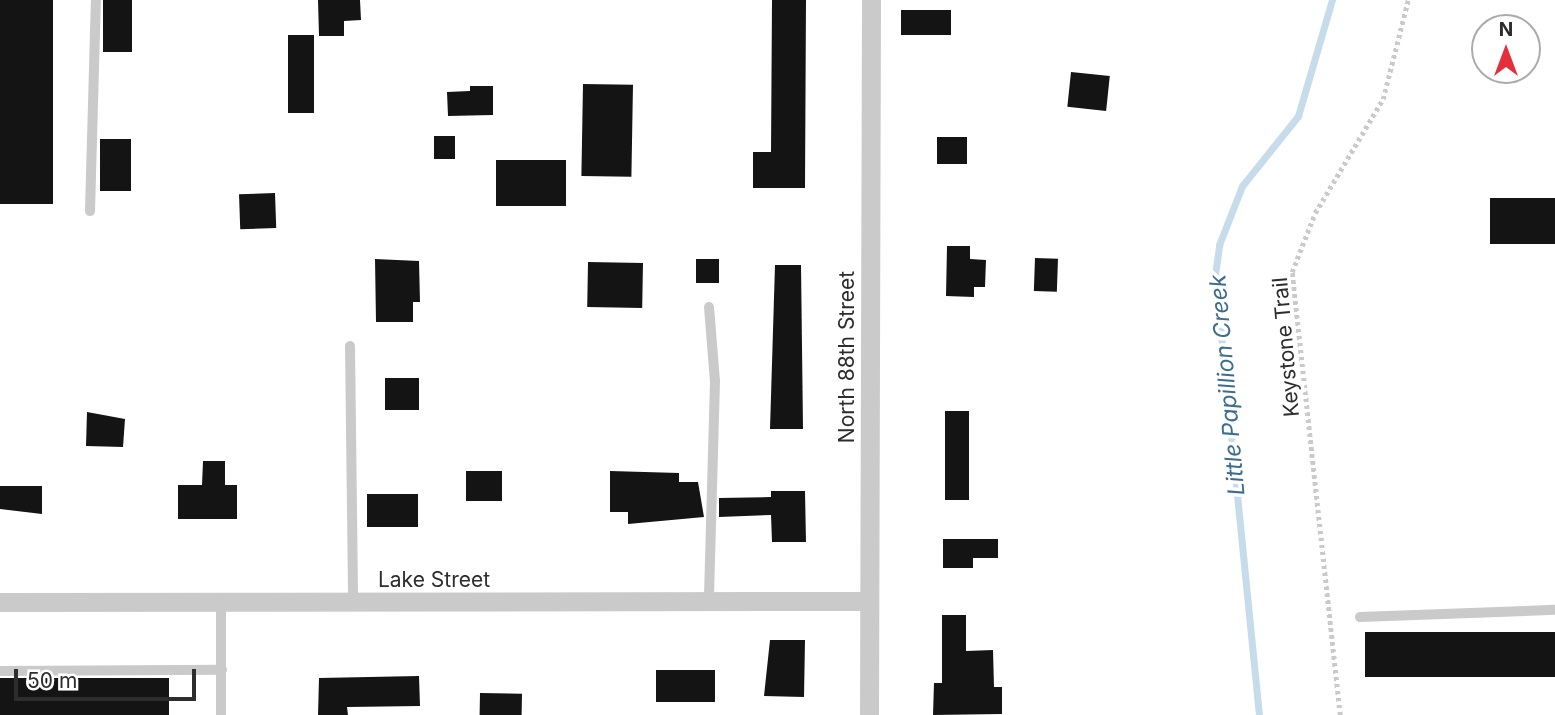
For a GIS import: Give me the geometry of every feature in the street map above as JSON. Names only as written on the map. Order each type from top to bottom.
[{"type":"street","name":"North 88th Street","points":[[869,715],[871,0]]},
{"type":"street","name":"Lake Street","points":[[0,601],[220,604],[869,601]]},
{"type":"lane","points":[[90,211],[96,0]]},
{"type":"lane","points":[[709,307],[715,381],[709,602]]},
{"type":"lane","points":[[351,346],[353,603]]},
{"type":"lane","points":[[220,604],[221,715]]},
{"type":"lane","points":[[1360,617],[1555,610]]},
{"type":"lane","points":[[0,671],[222,670]]},
{"type":"path","name":"Keystone Trail","points":[[1339,715],[1292,272],[1315,213],[1383,99],[1408,0]]},
{"type":"building","points":[[0,0],[53,0],[53,204],[0,204]]},
{"type":"building","points":[[103,0],[132,0],[132,52],[103,52]]},
{"type":"building","points":[[318,0],[360,0],[361,20],[344,21],[344,36],[319,36]]},
{"type":"building","points":[[772,0],[806,0],[805,188],[753,188],[753,152],[771,152]]},
{"type":"building","points":[[901,10],[951,10],[951,35],[901,35]]},
{"type":"building","points":[[288,35],[314,35],[314,113],[288,113]]},
{"type":"building","points":[[1071,72],[1110,76],[1106,111],[1067,107]]},
{"type":"building","points":[[583,84],[633,85],[631,177],[581,176]]},
{"type":"building","points":[[470,86],[493,86],[493,115],[448,116],[447,92],[470,91]]},
{"type":"building","points":[[434,136],[455,136],[455,159],[434,159]]},
{"type":"building","points":[[937,137],[967,137],[967,164],[937,164]]},
{"type":"building","points":[[100,139],[131,139],[131,191],[100,191]]},
{"type":"building","points":[[496,160],[566,160],[566,206],[496,206]]},
{"type":"building","points":[[275,193],[276,228],[240,229],[239,194]]},
{"type":"building","points":[[1490,198],[1555,198],[1555,244],[1490,244]]},
{"type":"building","points":[[947,246],[970,246],[970,259],[986,260],[985,287],[974,287],[974,297],[946,296]]},
{"type":"building","points":[[1035,258],[1058,259],[1057,292],[1034,291]]},
{"type":"building","points":[[375,259],[419,261],[420,302],[413,302],[413,322],[376,322]]},
{"type":"building","points":[[696,259],[719,259],[719,283],[696,283]]},
{"type":"building","points":[[588,262],[643,263],[642,308],[587,307]]},
{"type":"building","points":[[775,265],[801,265],[803,429],[770,429]]},
{"type":"building","points":[[385,378],[419,378],[419,410],[385,410]]},
{"type":"building","points":[[945,411],[969,411],[969,500],[945,500]]},
{"type":"building","points":[[87,412],[125,419],[123,447],[86,446]]},
{"type":"building","points":[[203,461],[225,461],[225,485],[237,485],[237,519],[178,519],[178,485],[202,485]]},
{"type":"building","points":[[466,471],[502,471],[502,501],[466,501]]},
{"type":"building","points":[[610,471],[679,473],[679,482],[698,482],[704,517],[628,524],[628,512],[610,512]]},
{"type":"building","points":[[0,486],[42,486],[42,514],[0,509]]},
{"type":"building","points":[[771,491],[805,491],[806,542],[772,542],[771,515],[719,517],[719,498],[771,497]]},
{"type":"building","points":[[367,494],[418,494],[418,527],[367,527]]},
{"type":"building","points":[[943,539],[998,539],[998,558],[973,558],[973,568],[943,568]]},
{"type":"building","points":[[942,615],[966,615],[966,651],[993,650],[994,687],[1002,687],[1002,714],[933,715],[934,683],[942,683]]},
{"type":"building","points":[[1365,632],[1555,632],[1555,677],[1365,677]]},
{"type":"building","points":[[770,640],[805,640],[804,697],[764,696]]},
{"type":"building","points":[[656,670],[715,670],[715,702],[656,702]]},
{"type":"building","points":[[419,676],[420,706],[347,707],[348,715],[318,715],[319,678]]},
{"type":"building","points":[[0,678],[169,678],[169,715],[0,715]]},
{"type":"building","points":[[480,693],[522,694],[522,715],[480,715]]},
{"type":"waterway","name":"Little Papillion Creek","points":[[1259,715],[1215,275],[1219,245],[1242,186],[1298,116],[1332,0]]}]
